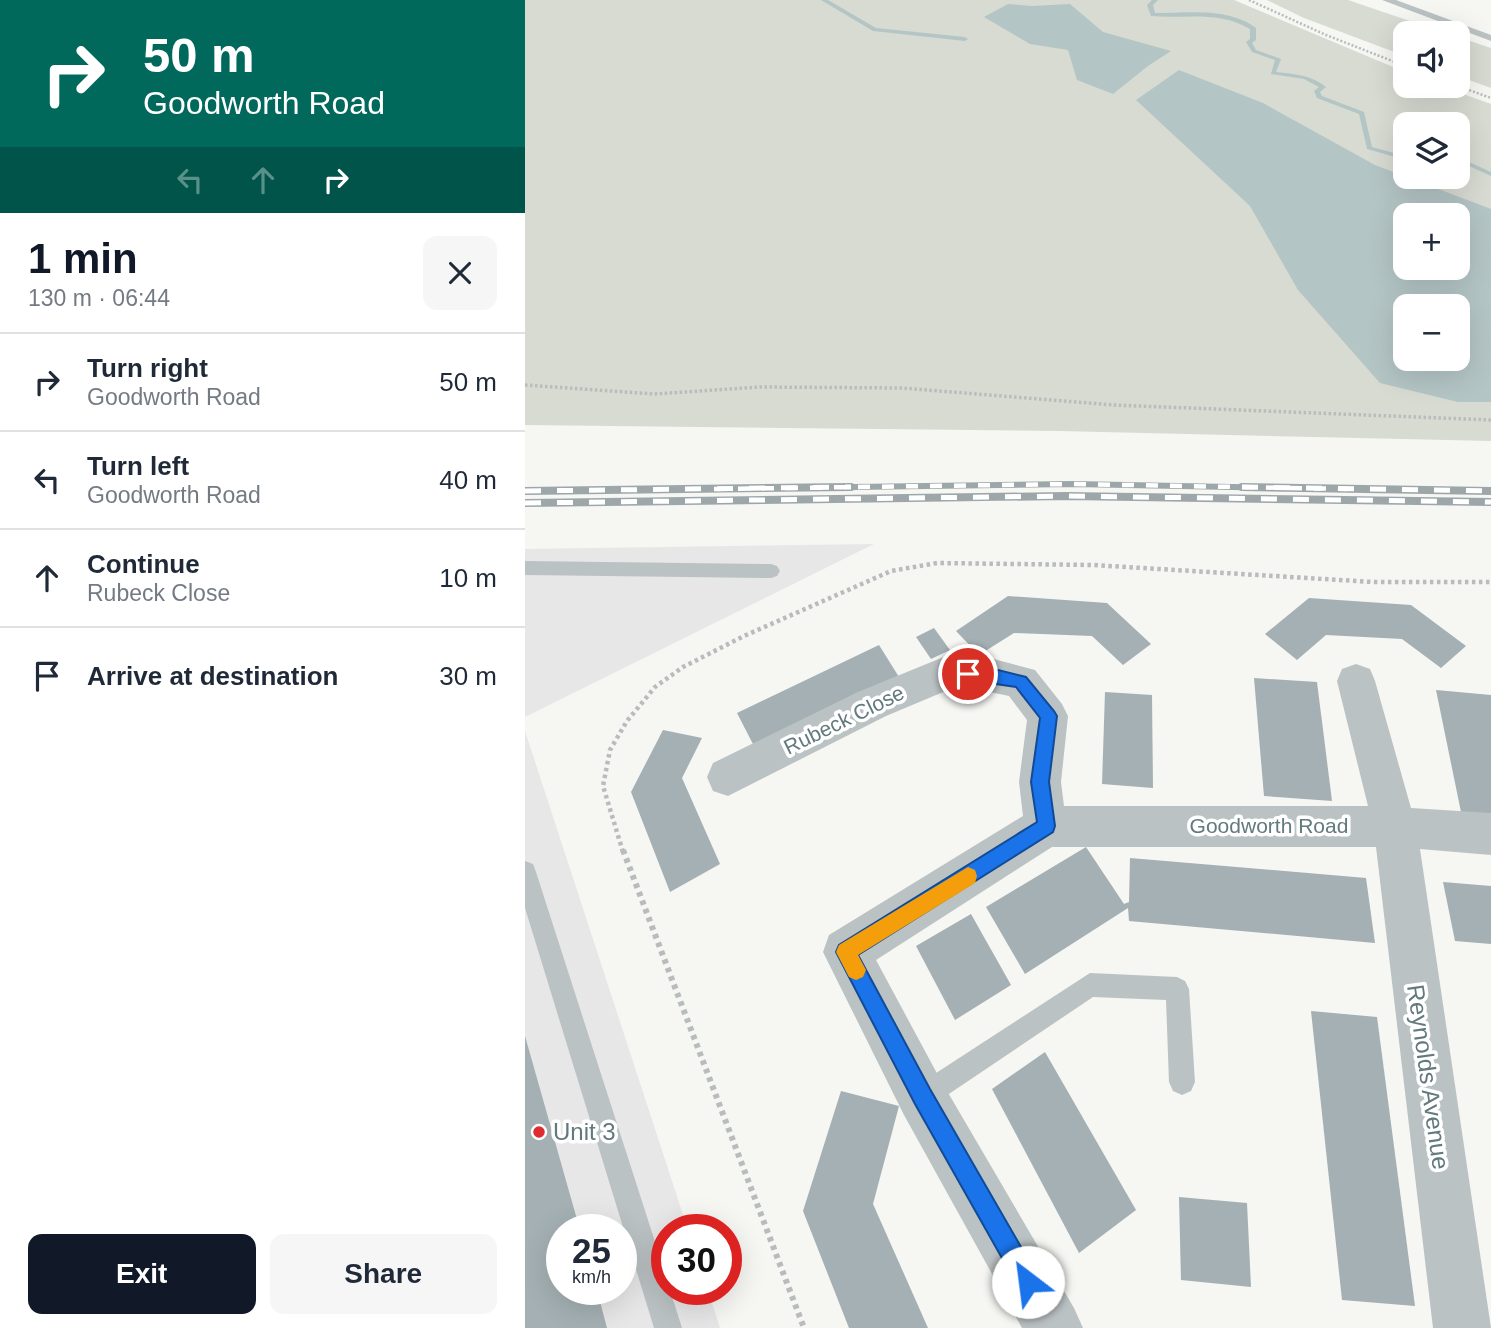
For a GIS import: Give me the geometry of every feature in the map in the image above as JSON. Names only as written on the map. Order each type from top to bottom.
[{"type":"street","name":"Rubeck Close","points":[[728,777],[872,704],[946,673],[990,675],[1021,682],[1048,716],[1043,804]]},
{"type":"street","name":"Reynolds Avenue","points":[[1356,681],[1395,827],[1462,1328]]},
{"type":"street","name":"Goodworth Road","points":[[1043,804],[1491,834]]},
{"type":"street","points":[[1043,804],[846,952],[922,1097],[1054,1328]]},
{"type":"lane","points":[[1387,0],[1491,38]]},
{"type":"lane","points":[[525,568],[771,570]]},
{"type":"lane","points":[[525,872],[668,1328]]},
{"type":"lane","points":[[922,1097],[1090,985],[1177,989],[1182,1082]]},
{"type":"path","points":[[1249,0],[1393,61]]},
{"type":"path","points":[[1470,90],[1491,98]]},
{"type":"path","points":[[525,385],[653,394],[760,387],[902,387],[1114,405],[1491,420]]},
{"type":"path","points":[[804,1328],[619,840],[603,786],[610,750],[627,721],[655,687],[695,660],[849,588],[891,571],[937,563],[1093,565],[1373,582],[1491,582]]},
{"type":"shaded area","points":[[525,0],[1234,0],[1393,67],[1393,98],[1470,96],[1491,104],[1491,441],[1059,431],[525,425]]},
{"type":"shaded area","points":[[1267,0],[1348,0],[1410,21],[1393,21],[1393,51],[1304,18]]},
{"type":"shaded area","points":[[1008,4],[1070,4],[1103,32],[1171,51],[1113,94],[1077,80],[1068,50],[1030,44],[984,17]]},
{"type":"shaded area","points":[[1470,41],[1491,48],[1491,88],[1470,80]]},
{"type":"shaded area","points":[[1179,70],[1263,103],[1375,165],[1393,172],[1393,189],[1438,189],[1491,209],[1491,402],[1458,402],[1380,383],[1298,290],[1250,206],[1136,100]]},
{"type":"shaded area","points":[[874,544],[525,717],[525,549]]},
{"type":"shaded area","points":[[525,731],[683,1214],[651,1214],[651,1305],[713,1305],[720,1328],[525,1328]]},
{"type":"building","points":[[1008,596],[1107,603],[1151,644],[1123,665],[1092,636],[1014,633],[979,655],[956,631]]},
{"type":"building","points":[[1309,598],[1411,605],[1466,646],[1441,668],[1402,639],[1326,635],[1297,660],[1265,634]]},
{"type":"building","points":[[934,628],[950,650],[931,659],[916,637]]},
{"type":"building","points":[[879,645],[899,677],[755,748],[737,713]]},
{"type":"building","points":[[1254,678],[1317,682],[1332,801],[1264,796]]},
{"type":"building","points":[[1436,690],[1491,695],[1491,814],[1461,812]]},
{"type":"building","points":[[1105,692],[1152,695],[1153,788],[1102,784]]},
{"type":"building","points":[[663,730],[702,738],[682,778],[720,864],[670,892],[631,792]]},
{"type":"building","points":[[1086,847],[1124,904],[1129,902],[1130,858],[1366,878],[1375,943],[1129,921],[1128,908],[1025,974],[986,907]]},
{"type":"building","points":[[1443,882],[1491,886],[1491,944],[1455,941]]},
{"type":"building","points":[[971,914],[1011,985],[955,1020],[916,946]]},
{"type":"building","points":[[1311,1011],[1377,1017],[1415,1306],[1342,1300]]},
{"type":"building","name":"Unit 3","points":[[525,1036],[575,1214],[546,1214],[546,1305],[601,1305],[607,1328],[525,1328]]},
{"type":"building","points":[[1045,1052],[1136,1210],[1079,1253],[992,1089]]},
{"type":"building","points":[[841,1091],[899,1106],[873,1204],[928,1328],[849,1328],[803,1211]]},
{"type":"building","points":[[1179,1197],[1247,1203],[1251,1287],[1181,1280]]},
{"type":"waterway","points":[[824,0],[875,30],[965,39]]},
{"type":"waterway","points":[[1155,0],[1150,5],[1153,15],[1205,14],[1231,18],[1253,28],[1253,40],[1249,42],[1254,51],[1278,59],[1273,73],[1312,80],[1323,87],[1317,91],[1319,97],[1362,113],[1369,148],[1393,154]]},
{"type":"waterway","points":[[1470,164],[1491,174]]},
{"type":"railway","points":[[714,489],[1073,484],[1347,489]]},
{"type":"railway","points":[[525,491],[851,487]]},
{"type":"railway","points":[[1242,487],[1491,491]]},
{"type":"railway","points":[[525,503],[1066,496],[1491,502]]},
{"type":"slow traffic","points":[[856,970],[846,952],[968,876]]},
{"type":"place","name":"Unit 3","points":[[539,1132]]},
{"type":"route","points":[[968,674],[990,675],[1021,682],[1048,716],[1040,782],[1047,826],[846,952],[922,1097],[1028,1282]]}]
